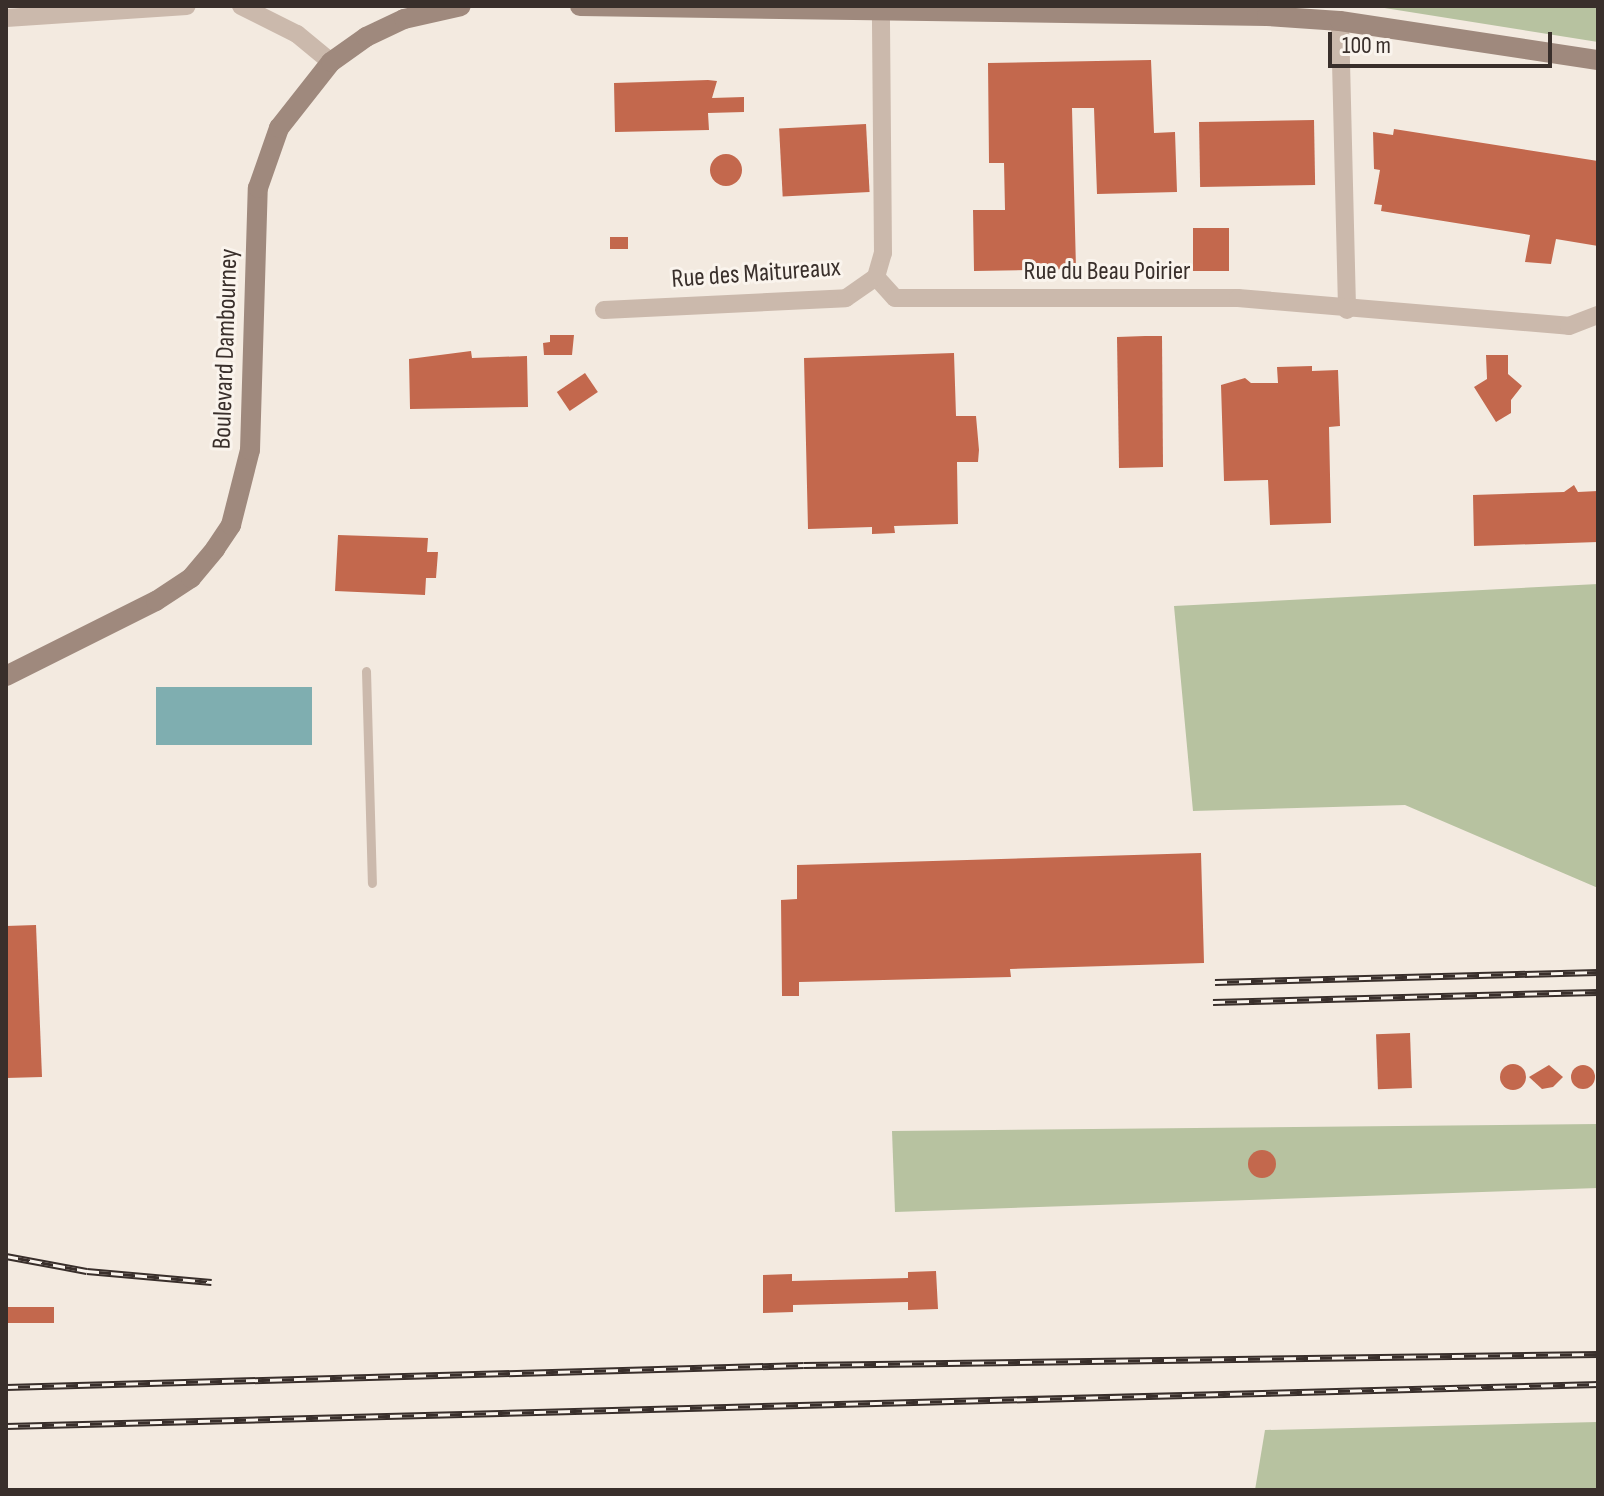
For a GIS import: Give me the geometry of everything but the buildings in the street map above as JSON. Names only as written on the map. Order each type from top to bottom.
[{"type":"street","points":[[6,18],[187,6]]},
{"type":"street","points":[[241,6],[297,34],[331,62]]},
{"type":"street","name":"Boulevard Dambourney","points":[[6,676],[156,601],[191,578],[231,525],[250,450],[258,188],[279,128],[331,62],[366,37],[404,19],[461,6]]},
{"type":"street","points":[[580,6],[881,9],[1340,21],[1598,60]]},
{"type":"street","name":"Rue des Maitureaux","points":[[604,310],[846,298],[876,277],[883,253],[881,9]]},
{"type":"street","points":[[1340,21],[1347,310]]},
{"type":"street","name":"Rue du Beau Poirier","points":[[876,277],[895,298],[1238,298],[1347,310],[1569,326],[1598,315]]},
{"type":"lane","points":[[366,671],[372,883]]},
{"type":"green space","points":[[1372,6],[1598,6],[1598,42]]},
{"type":"green space","points":[[1598,584],[1598,888],[1405,805],[1193,811],[1174,606]]},
{"type":"green space","points":[[1598,1124],[1598,1188],[895,1212],[892,1131]]},
{"type":"green space","points":[[1598,1422],[1598,1490],[1255,1490],[1265,1430]]},
{"type":"water","points":[[156,687],[312,687],[312,745],[156,745]]},
{"type":"railway","points":[[1215,982],[1598,972]]},
{"type":"railway","points":[[1213,1002],[1598,992]]},
{"type":"railway","points":[[6,1256],[87,1271],[212,1282]]},
{"type":"railway","points":[[6,1387],[804,1365],[1598,1354]]},
{"type":"railway","points":[[6,1426],[1598,1384]]}]
